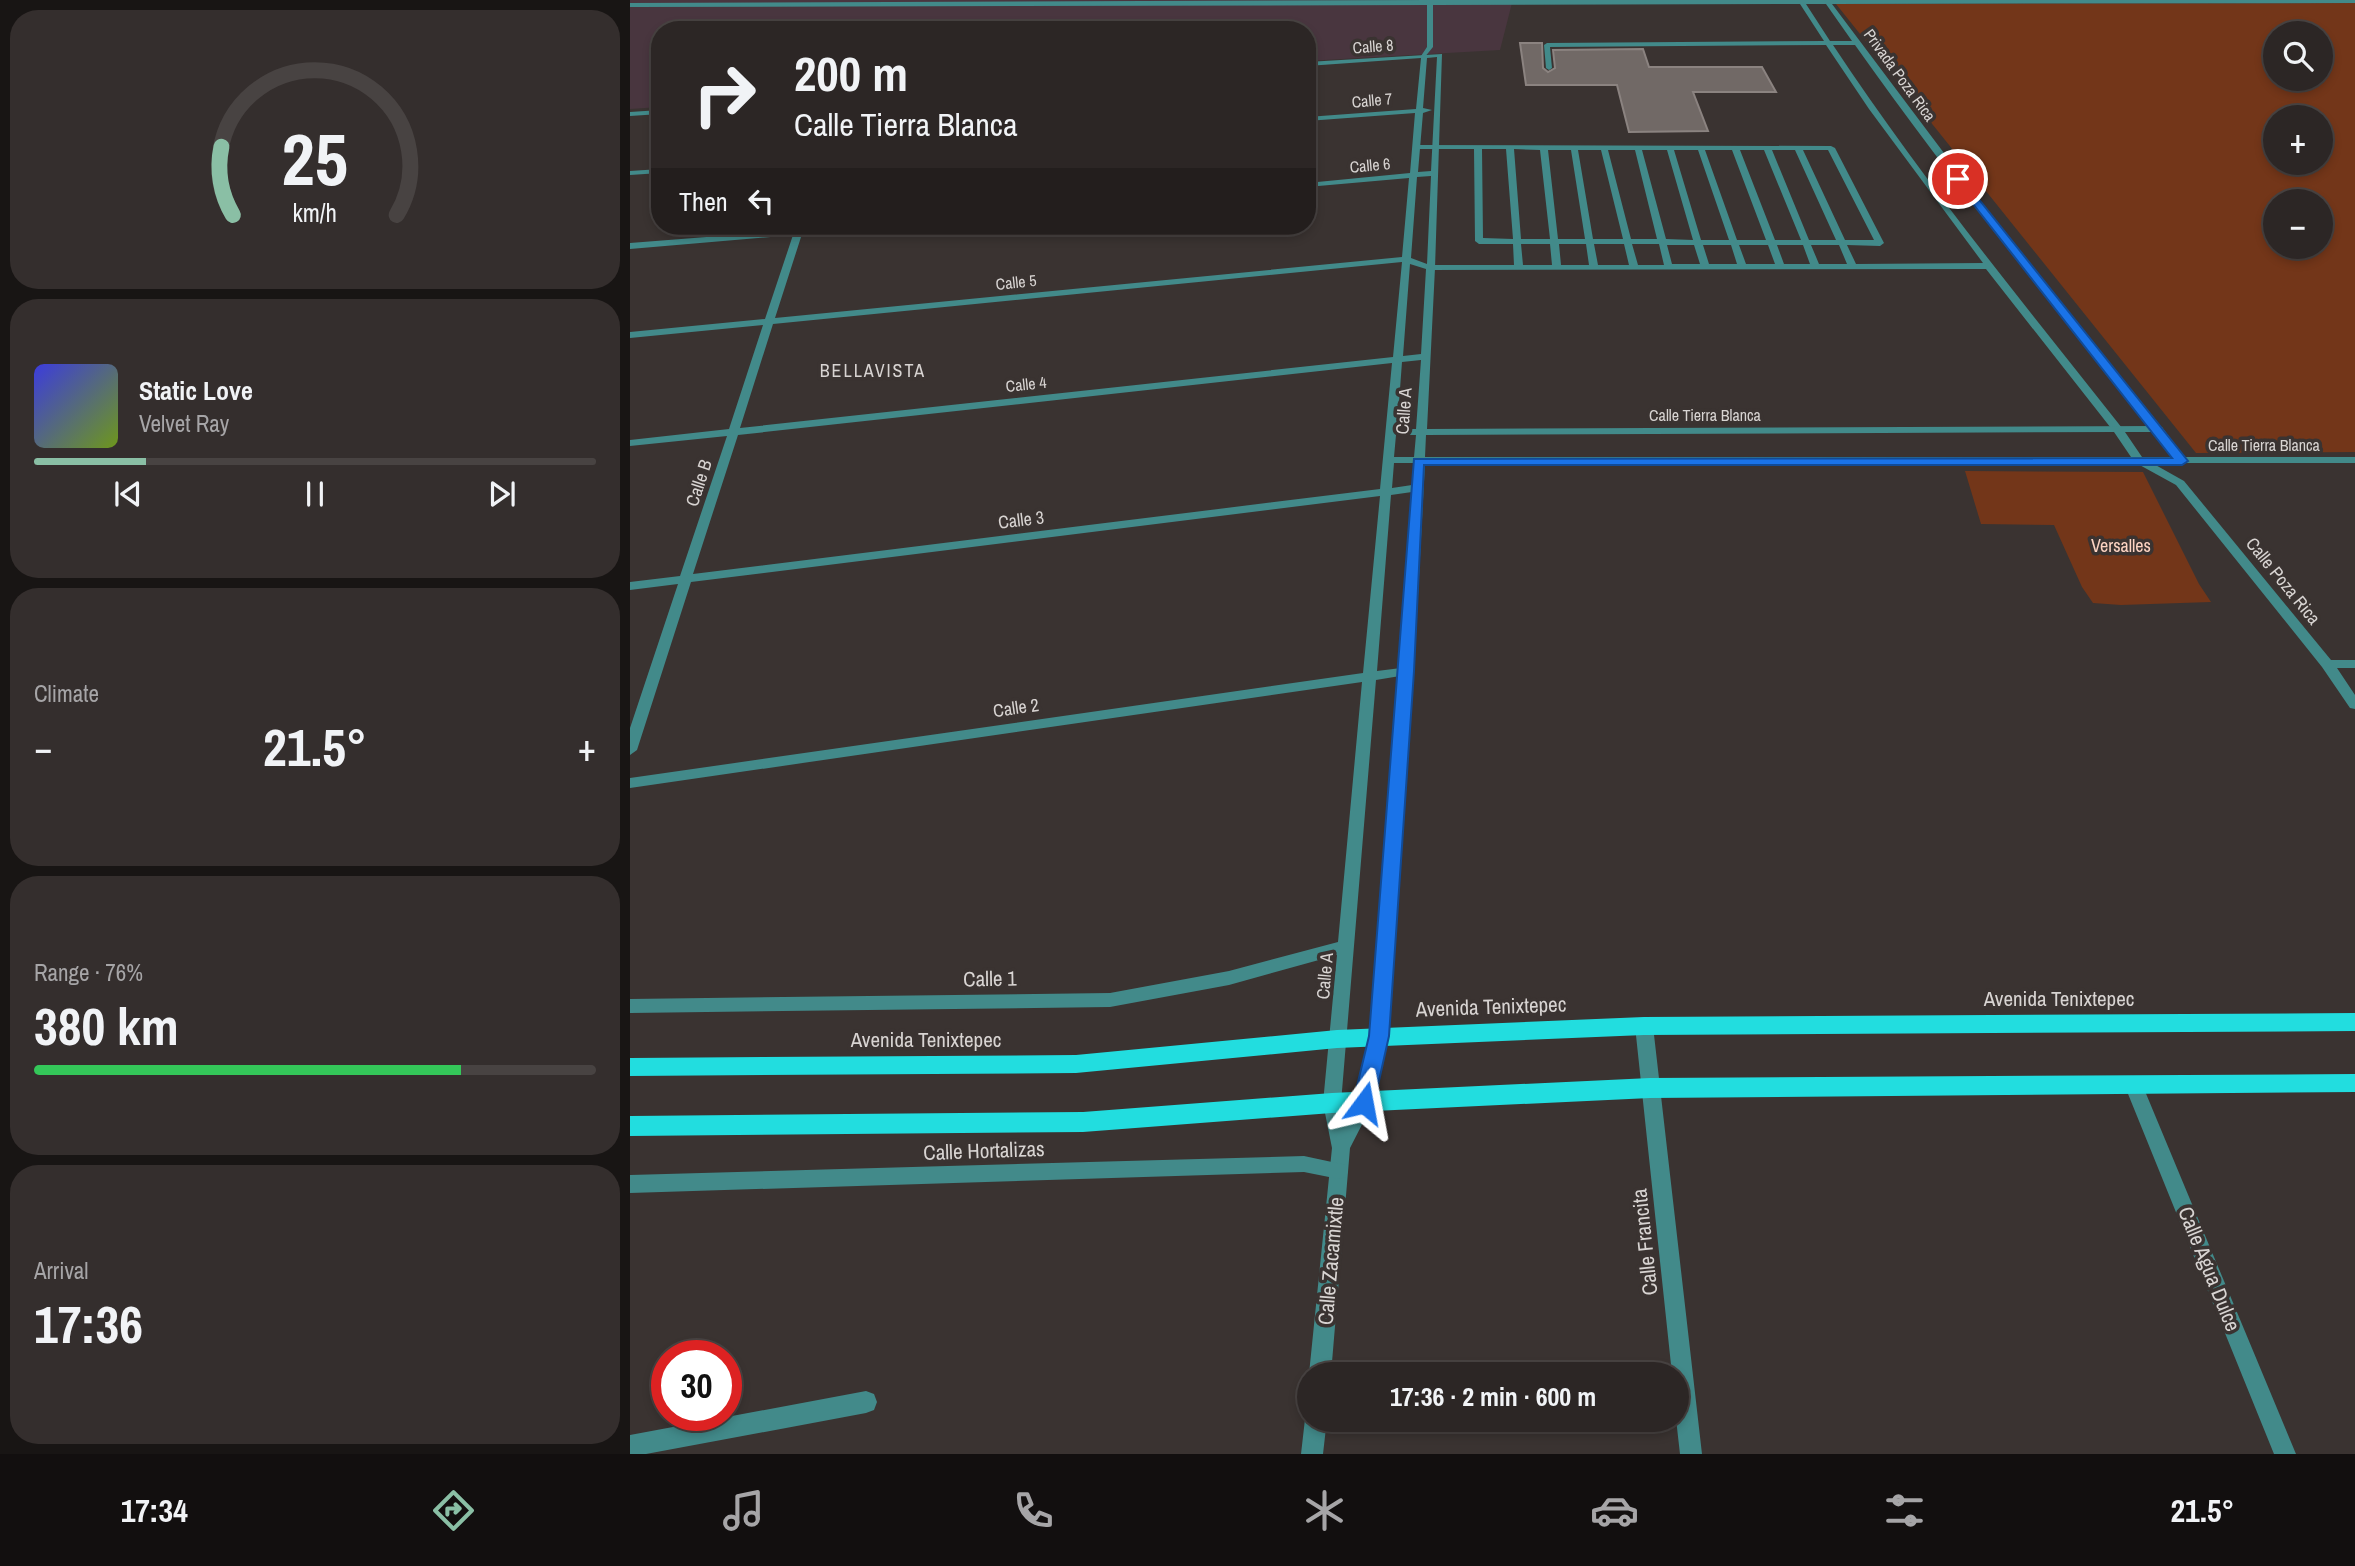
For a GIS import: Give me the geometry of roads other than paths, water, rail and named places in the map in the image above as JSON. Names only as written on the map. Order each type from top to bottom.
[{"type":"main road","name":"Avenida Tenixtepec","points":[[630,1067],[1076,1064],[1379,1036],[1644,1026],[2355,1022]]},
{"type":"main road","points":[[630,1126],[1083,1122],[1332,1103],[1650,1087],[2355,1083]]},
{"type":"street","points":[[630,5],[2355,1]]},
{"type":"street","name":"Calle A","points":[[1332,1103],[1387,460],[1430,2]]},
{"type":"street","points":[[1802,3],[1871,108],[2140,461]]},
{"type":"street","name":"Privada Poza Rica","points":[[1828,3],[2004,240],[2182,461]]},
{"type":"street","points":[[1549,68],[1547,45],[1856,43]]},
{"type":"street","name":"Calle 8","points":[[1316,63],[1427,51],[1440,55]]},
{"type":"street","name":"Calle A","points":[[1364,1103],[1379,1036],[1407,671],[1431,268],[1440,55]]},
{"type":"street","name":"Calle 7","points":[[1316,119],[1438,109]]},
{"type":"street","points":[[630,114],[651,112]]},
{"type":"street","points":[[1416,147],[1831,148],[1880,243],[1479,241],[1478,148]]},
{"type":"street","points":[[1510,148],[1519,268]]},
{"type":"street","points":[[1544,148],[1557,268]]},
{"type":"street","points":[[1574,148],[1594,268]]},
{"type":"street","points":[[1604,148],[1634,268]]},
{"type":"street","points":[[1638,148],[1669,268]]},
{"type":"street","points":[[1670,148],[1705,267]]},
{"type":"street","points":[[1701,148],[1743,268]]},
{"type":"street","points":[[1735,148],[1781,268]]},
{"type":"street","points":[[1767,148],[1816,267]]},
{"type":"street","points":[[1798,148],[1853,267]]},
{"type":"street","points":[[630,173],[651,172]]},
{"type":"street","name":"Calle 6","points":[[1316,184],[1435,173]]},
{"type":"street","points":[[630,246],[739,235]]},
{"type":"street","name":"Calle B","points":[[630,750],[797,235]]},
{"type":"street","points":[[1405,259],[1431,268],[1989,266]]},
{"type":"street","name":"Calle 5","points":[[630,335],[1405,259]]},
{"type":"street","name":"Calle 4","points":[[630,443],[1424,357]]},
{"type":"street","name":"Calle Tierra Blanca","points":[[1390,432],[2158,429]]},
{"type":"street","name":"Calle Tierra Blanca","points":[[1387,460],[2355,460]]},
{"type":"street","name":"Calle Poza Rica","points":[[2140,461],[2180,482],[2327,664],[2355,705]]},
{"type":"street","points":[[2180,482],[2182,461]]},
{"type":"street","name":"Calle 3","points":[[630,586],[1417,488]]},
{"type":"street","points":[[2327,664],[2355,664]]},
{"type":"street","name":"Calle 2","points":[[630,783],[1407,671]]},
{"type":"street","name":"Calle 1","points":[[630,1006],[1110,1000],[1229,978],[1345,946]]},
{"type":"street","name":"Calle Francita","points":[[1644,1026],[1692,1454]]},
{"type":"street","name":"Calle Agua Dulce","points":[[2133,1084],[2286,1454]]},
{"type":"street","name":"Calle Zacamixtle","points":[[1321,1362],[1341,1148],[1332,1103]]},
{"type":"street","name":"Calle Zacamixtle","points":[[1341,1148],[1364,1103]]},
{"type":"street","name":"Calle Hortalizas","points":[[630,1184],[1304,1164],[1339,1171]]},
{"type":"street","points":[[630,1446],[866,1402]]},
{"type":"street","points":[[1312,1454],[1315,1432]]},
{"type":"district","name":"BELLAVISTA","points":[[873,371]]},
{"type":"park label","name":"Versalles","points":[[2121,546]]}]
